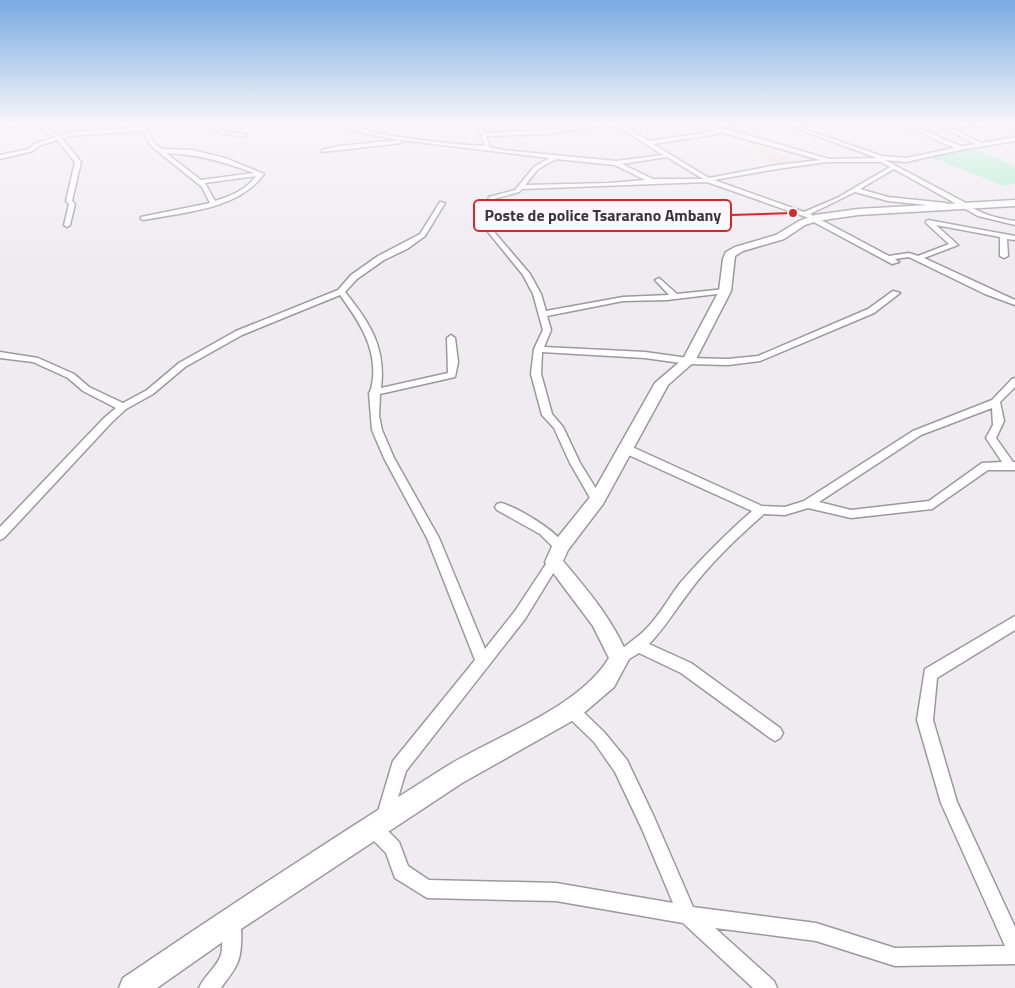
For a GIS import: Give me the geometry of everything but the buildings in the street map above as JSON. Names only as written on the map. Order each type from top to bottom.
[{"type":"street","points":[[67,225],[72,204],[69,201],[76,169]]},
{"type":"street","points":[[184,169],[205,186],[213,203]]},
{"type":"street","points":[[248,169],[261,174]]},
{"type":"street","points":[[535,169],[518,191],[491,198],[487,215],[487,226],[526,274],[537,294],[547,330],[538,349],[536,374],[547,415],[558,427],[575,463],[597,500]]},
{"type":"street","points":[[628,169],[652,181]]},
{"type":"street","points":[[689,169],[710,181],[811,217],[892,260],[906,255],[918,258],[1015,303]]},
{"type":"street","points":[[522,187],[609,185],[652,181],[710,181],[767,169]]},
{"type":"street","points":[[378,825],[399,767],[520,615],[557,554],[597,500],[662,383],[688,361],[725,291],[730,254],[739,249],[780,238],[890,169]]},
{"type":"street","points":[[898,169],[966,207],[993,219],[1015,223]]},
{"type":"street","points":[[200,182],[261,174]]},
{"type":"street","points":[[143,218],[210,206],[213,203],[247,190],[255,184],[261,174]]},
{"type":"street","points":[[855,190],[888,199],[948,206],[966,207],[1015,203]]},
{"type":"street","points":[[930,193],[948,206]]},
{"type":"street","points":[[0,535],[108,420],[123,407],[150,392],[182,365],[239,333],[341,292],[354,277],[381,258],[423,235],[442,203]]},
{"type":"street","points":[[811,217],[948,206]]},
{"type":"street","points":[[975,229],[993,219]]},
{"type":"street","points":[[918,258],[954,245],[928,222],[975,229],[1015,238]]},
{"type":"street","points":[[1002,235],[1005,250],[1004,256]]},
{"type":"street","points":[[659,280],[674,296]]},
{"type":"street","points":[[542,314],[623,299],[667,298],[725,291]]},
{"type":"street","points":[[341,292],[365,324],[378,360],[378,373],[374,393],[376,427],[388,457],[433,538],[483,662]]},
{"type":"street","points":[[538,349],[645,354],[688,361],[728,362],[760,358],[871,311],[896,293]]},
{"type":"street","points":[[374,393],[452,375],[451,338]]},
{"type":"street","points":[[0,355],[35,360],[71,376],[86,389],[123,407]]},
{"type":"street","points":[[626,449],[761,510],[785,511],[808,504],[917,433],[995,402],[1015,381]]},
{"type":"street","points":[[995,402],[999,416],[999,428],[991,438],[1013,466]]},
{"type":"street","points":[[808,504],[851,514],[932,505],[986,466],[1013,466]]},
{"type":"street","points":[[501,508],[544,531],[613,641],[619,659]]},
{"type":"street","points":[[133,988],[232,920],[454,775],[571,710],[607,680],[619,659],[638,646],[653,631],[685,587],[722,545],[761,510]]},
{"type":"street","points":[[1015,622],[930,674],[925,720],[950,803],[972,856],[1015,947]]},
{"type":"street","points":[[638,646],[686,668],[774,733]]},
{"type":"street","points":[[571,710],[600,737],[620,766],[648,823],[687,915],[767,988]]},
{"type":"street","points":[[378,825],[393,848],[401,872],[427,889],[556,892],[687,915],[816,932],[895,957],[1015,955]]},
{"type":"street","points":[[209,988],[230,959],[232,920]]},
{"type":"green space","points":[[961,169],[1015,169],[1015,183],[1005,186]]},
{"type":"place","name":"Poste de police Tsararano Ambany","points":[[793,213]]}]
